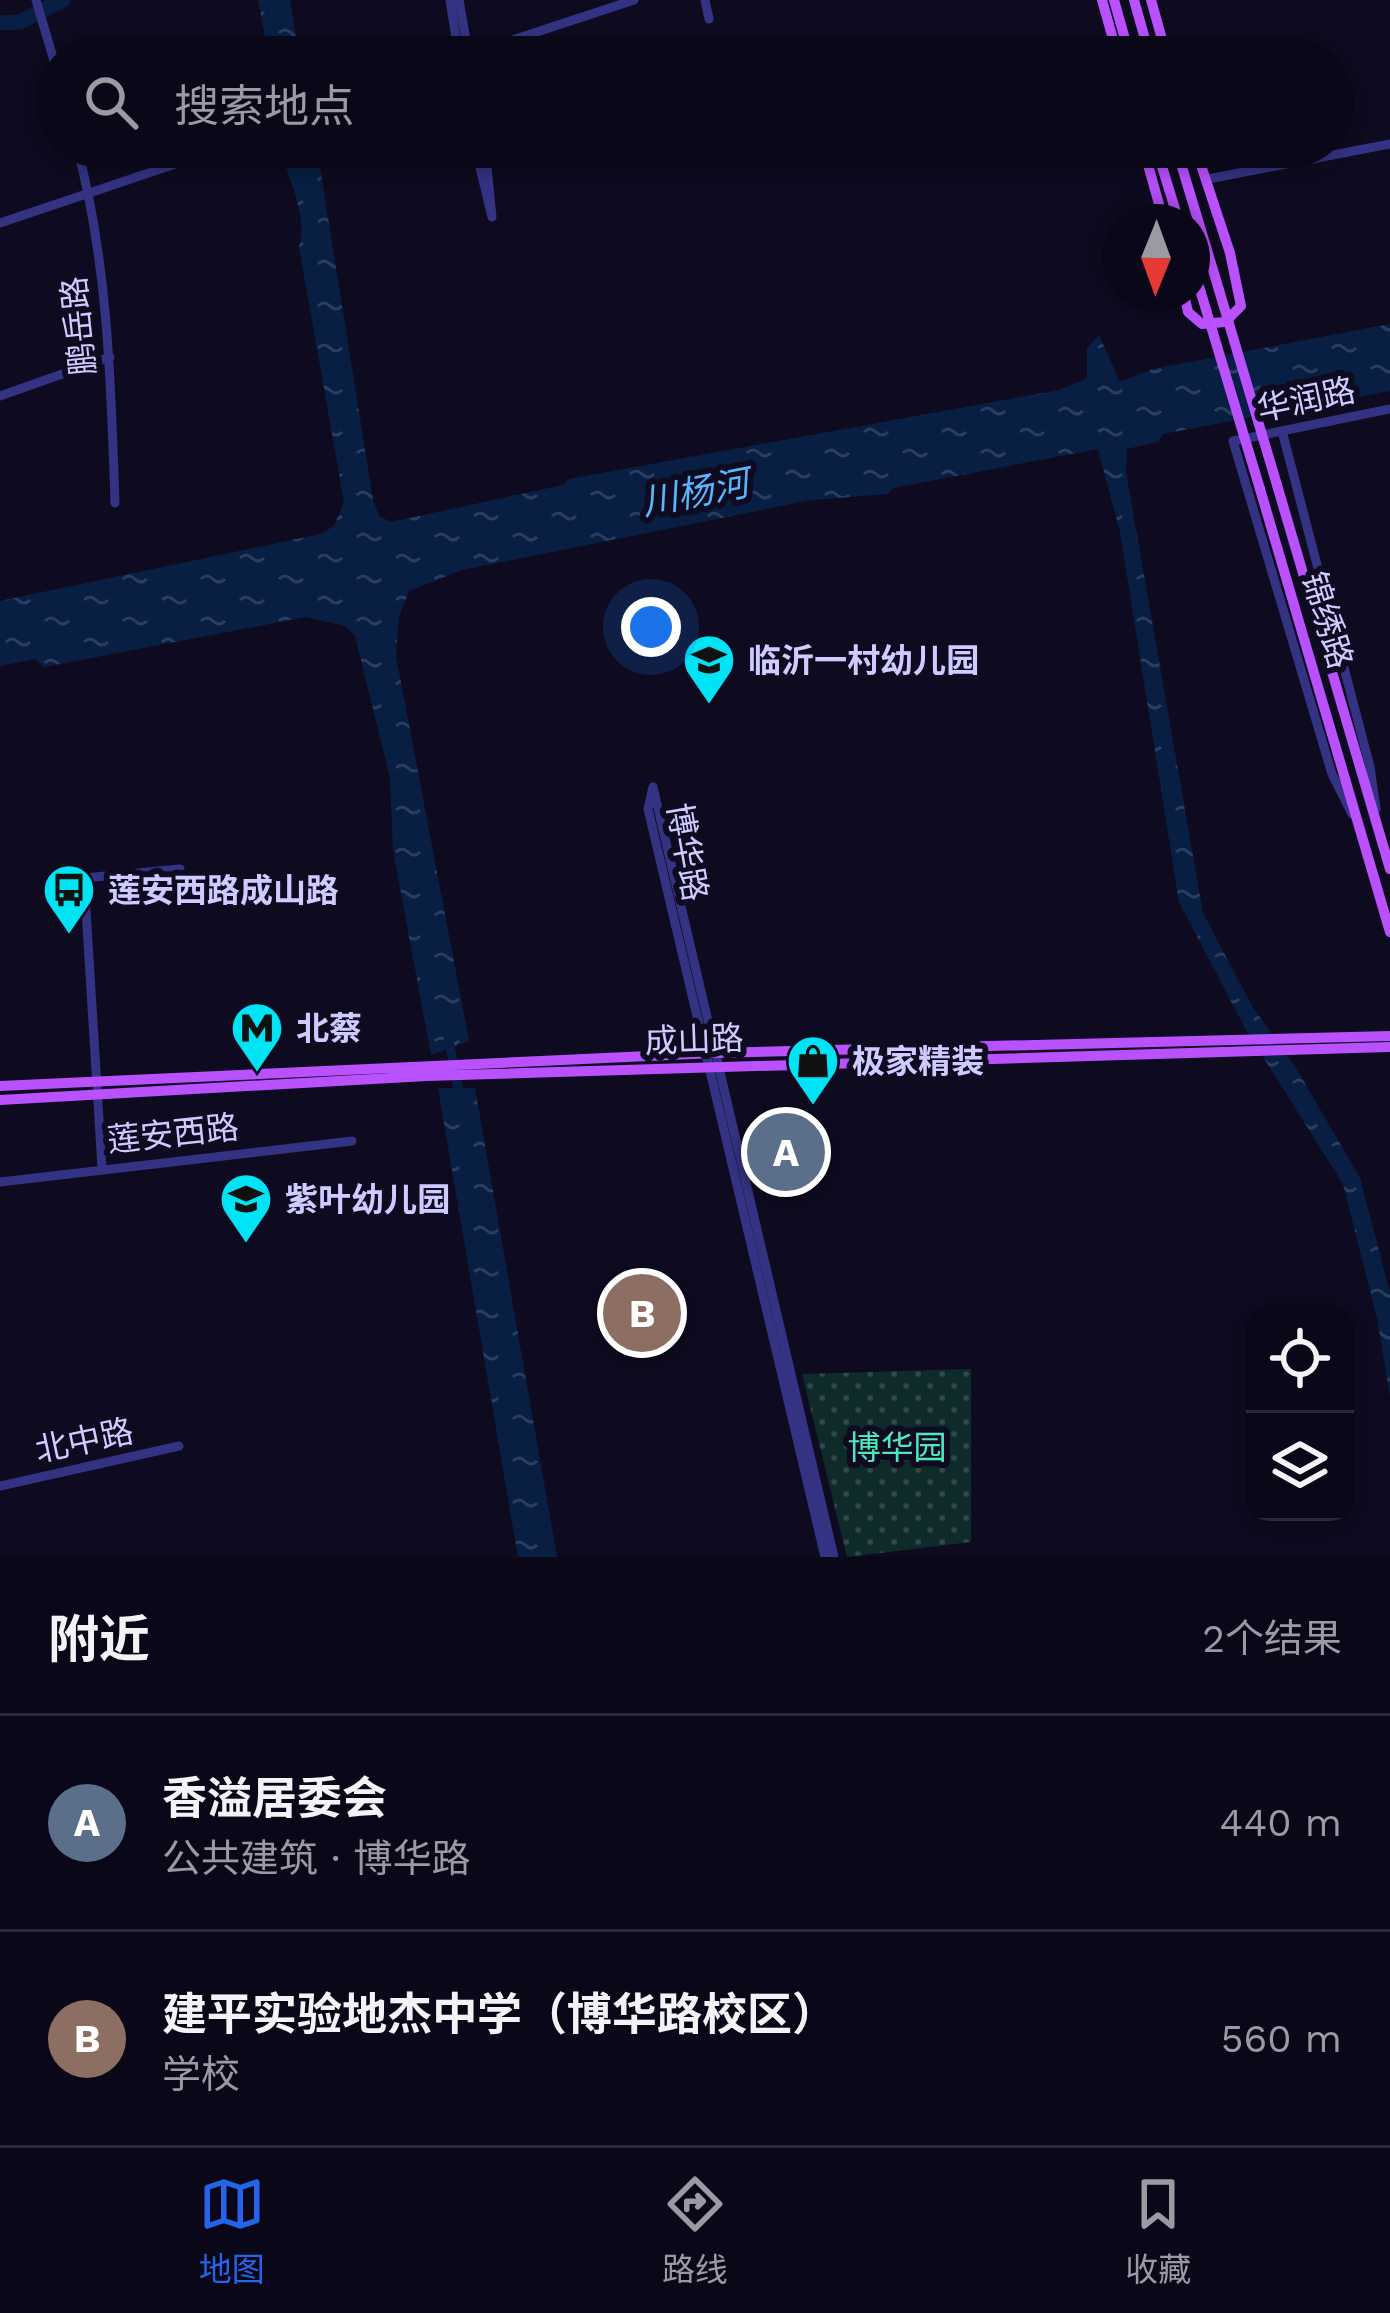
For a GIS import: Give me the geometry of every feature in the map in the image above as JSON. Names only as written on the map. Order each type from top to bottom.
[{"type":"main road","points":[[1102,0],[1112,36]]},
{"type":"main road","points":[[1114,0],[1124,36]]},
{"type":"main road","points":[[1134,0],[1144,36]]},
{"type":"main road","points":[[1151,0],[1161,36]]},
{"type":"main road","points":[[1149,168],[1159,204]]},
{"type":"main road","points":[[1162,168],[1173,204]]},
{"type":"main road","name":"锦绣路","points":[[1182,168],[1390,869]]},
{"type":"main road","points":[[1188,312],[1202,324],[1226,322],[1240,306],[1242,293],[1204,168]]},
{"type":"main road","name":"锦绣路","points":[[1207,312],[1390,932]]},
{"type":"main road","name":"成山路","points":[[1312,1044],[1390,1036]]},
{"type":"main road","name":"成山路","points":[[0,1086],[710,1059],[1312,1044],[1390,1047]]},
{"type":"main road","name":"成山路","points":[[0,1100],[96,1084]]},
{"type":"street","points":[[36,0],[47,36]]},
{"type":"street","points":[[450,0],[459,36]]},
{"type":"street","points":[[459,0],[462,36]]},
{"type":"street","points":[[525,36],[634,0]]},
{"type":"street","points":[[705,0],[709,19]]},
{"type":"street","points":[[1354,151],[1390,144]]},
{"type":"street","name":"鹏岳路","points":[[83,168],[110,357],[115,503]]},
{"type":"street","points":[[0,223],[168,168]]},
{"type":"street","points":[[480,168],[492,217],[487,168]]},
{"type":"street","points":[[1208,179],[1265,168]]},
{"type":"street","points":[[0,396],[110,357]]},
{"type":"street","name":"华润路","points":[[1362,835],[1332,774],[1233,441],[1390,409]]},
{"type":"street","points":[[1282,431],[1370,766],[1379,832]]},
{"type":"street","name":"博华路","points":[[710,1059],[653,787],[649,809],[830,1557]]},
{"type":"street","points":[[102,1168],[84,878],[181,869]]},
{"type":"street","name":"莲安西路","points":[[0,1183],[352,1141]]},
{"type":"street","name":"北中路","points":[[0,1486],[179,1446]]},
{"type":"green space","name":"博华园","points":[[971,1369],[971,1542],[847,1557],[802,1374]]},
{"type":"water","points":[[258,0],[290,0],[296,36],[265,36]]},
{"type":"water","name":"川杨河","points":[[287,168],[320,168],[373,500],[379,516],[391,522],[563,485],[569,479],[1059,390],[1087,378],[1087,348],[1099,335],[1120,382],[1153,369],[1390,324],[1390,391],[1163,434],[1157,442],[1127,449],[1126,472],[1203,913],[1252,1006],[1296,1068],[1360,1178],[1390,1293],[1390,1396],[1377,1318],[1343,1184],[1245,1028],[1179,902],[1120,532],[1098,449],[893,488],[888,494],[811,500],[462,570],[409,591],[399,616],[396,656],[469,1041],[431,1055],[393,850],[390,777],[355,636],[345,626],[306,617],[44,667],[35,659],[0,666],[0,601],[321,534],[334,526],[344,502],[299,247],[299,210]]},
{"type":"water","points":[[438,1088],[475,1088],[557,1557],[518,1557]]},
{"type":"waterway","points":[[0,23],[20,22],[63,0]]},
{"type":"waterway","points":[[448,1037],[460,1097]]},
{"type":"place","name":"临沂一村幼儿园","points":[[709,706]]},
{"type":"place","name":"莲安西路成山路","points":[[69,936]]},
{"type":"place","name":"北蔡","points":[[257,1074]]},
{"type":"place","name":"极家精装","points":[[813,1107]]},
{"type":"place","name":"香溢居委会","points":[[786,1152]]},
{"type":"place","name":"紫叶幼儿园","points":[[246,1245]]},
{"type":"place","name":"建平实验地杰中学（博华路校区）","points":[[642,1313]]}]
